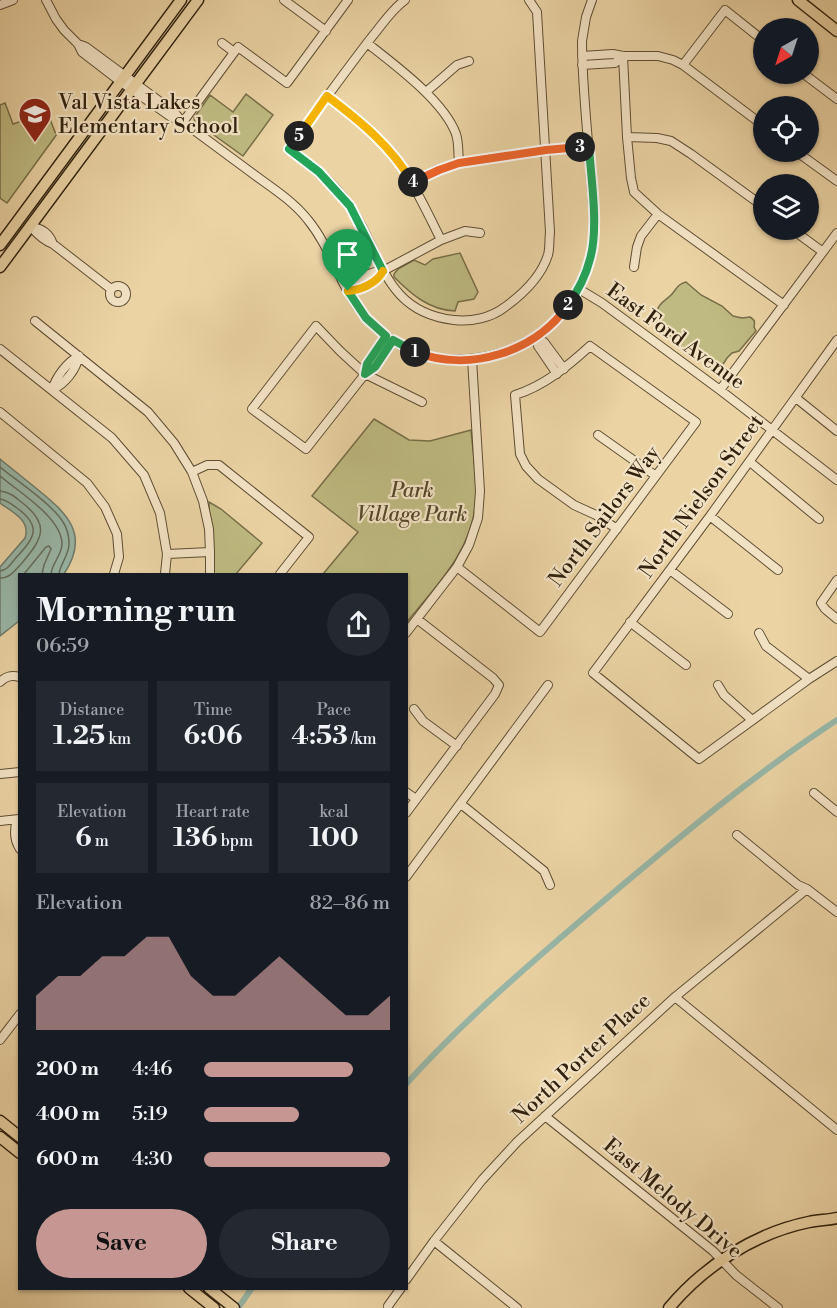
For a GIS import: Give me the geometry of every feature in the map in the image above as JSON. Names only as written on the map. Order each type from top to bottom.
[{"type":"main road","points":[[0,245],[181,0]]},
{"type":"main road","points":[[0,267],[198,0]]},
{"type":"main road","points":[[798,0],[837,31]]},
{"type":"main road","points":[[0,1121],[18,1135]]},
{"type":"main road","points":[[0,1137],[18,1151]]},
{"type":"main road","points":[[669,1308],[701,1275],[742,1247],[783,1229],[837,1218]]},
{"type":"main road","points":[[192,1290],[214,1308]]},
{"type":"main road","points":[[211,1290],[231,1306]]},
{"type":"street","points":[[0,5],[13,0]]},
{"type":"street","points":[[46,0],[60,24],[78,44],[86,47],[171,117],[183,122],[303,213],[318,234],[348,291],[366,318],[389,338],[410,350],[435,358],[461,360],[499,354],[538,337],[560,317],[579,289],[591,258],[594,227],[582,41],[592,0]]},
{"type":"street","points":[[284,0],[326,31]]},
{"type":"street","points":[[222,43],[236,49],[287,83],[348,0]]},
{"type":"street","points":[[405,0],[398,5],[367,43],[289,149],[319,172],[350,206],[383,271],[398,293],[420,310],[443,319],[466,321],[497,313],[517,298],[537,279],[548,255],[550,232],[537,12],[529,0]]},
{"type":"street","points":[[683,65],[725,10],[753,32]]},
{"type":"street","points":[[367,43],[426,92],[448,119],[456,136],[459,163]]},
{"type":"street","points":[[183,122],[236,49]]},
{"type":"street","points":[[582,60],[615,63],[623,56],[658,56],[673,60],[753,118]]},
{"type":"street","points":[[623,56],[627,137],[634,192],[658,214],[784,305]]},
{"type":"street","points":[[426,92],[457,65],[469,61]]},
{"type":"street","points":[[817,84],[837,99]]},
{"type":"street","points":[[327,96],[369,128],[398,161],[412,182],[441,240]]},
{"type":"street","points":[[627,137],[671,141],[753,199]]},
{"type":"street","points":[[412,182],[459,163],[546,150],[589,147]]},
{"type":"street","points":[[810,162],[837,182]]},
{"type":"street","points":[[634,267],[641,236],[658,214]]},
{"type":"street","points":[[31,227],[47,242],[53,244],[111,289]]},
{"type":"street","points":[[348,291],[354,283],[375,271],[383,271],[441,240],[465,231],[480,233]]},
{"type":"street","points":[[720,390],[837,233]]},
{"type":"street","points":[[807,240],[823,252]]},
{"type":"street","name":"East Ford Avenue","points":[[579,289],[602,303],[720,390],[837,480]]},
{"type":"street","points":[[35,321],[148,412],[174,443],[192,472],[203,501],[209,529],[210,573]]},
{"type":"street","points":[[389,338],[375,367],[365,374],[306,449],[252,409],[316,327],[365,374],[422,402]]},
{"type":"street","points":[[538,337],[538,346],[560,372],[515,395],[520,454],[526,466],[538,479],[574,505],[596,515],[617,529]]},
{"type":"street","name":"North Nielson Street","points":[[752,720],[699,759],[593,674],[836,343]]},
{"type":"street","name":"North Sailors Way","points":[[457,567],[540,632],[696,422],[590,346],[560,372]]},
{"type":"street","points":[[0,349],[112,438],[144,476],[160,513],[167,554],[165,573]]},
{"type":"street","points":[[52,390],[61,386],[77,365],[79,356]]},
{"type":"street","points":[[408,630],[457,567],[470,545],[478,518],[480,506],[472,359]]},
{"type":"street","points":[[796,398],[837,431]]},
{"type":"street","points":[[0,412],[87,483],[105,507],[117,534],[119,557],[114,573]]},
{"type":"street","points":[[598,435],[656,476]]},
{"type":"street","points":[[750,462],[819,519]]},
{"type":"street","points":[[192,472],[207,465],[219,465],[309,537],[281,573]]},
{"type":"street","points":[[710,516],[777,570]]},
{"type":"street","points":[[167,554],[210,552]]},
{"type":"street","points":[[670,570],[728,614]]},
{"type":"street","points":[[837,580],[821,603],[837,619]]},
{"type":"street","points":[[408,810],[457,747],[499,685],[417,619]]},
{"type":"street","points":[[630,622],[686,665]]},
{"type":"street","points":[[759,633],[766,646],[809,679]]},
{"type":"street","points":[[718,685],[724,696],[752,720],[837,661]]},
{"type":"street","points":[[0,682],[14,675],[18,676]]},
{"type":"street","points":[[408,874],[548,685]]},
{"type":"street","points":[[414,709],[423,721],[457,747]]},
{"type":"street","points":[[0,774],[18,772]]},
{"type":"street","points":[[814,793],[837,812]]},
{"type":"street","points":[[408,794],[416,800]]},
{"type":"street","points":[[461,804],[544,871],[550,885]]},
{"type":"street","points":[[0,821],[18,821]]},
{"type":"street","points":[[18,823],[15,828],[18,846]]},
{"type":"street","points":[[737,835],[798,885],[807,889],[837,912]]},
{"type":"street","name":"North Porter Place","points":[[408,1278],[482,1180],[517,1142],[675,997],[807,889]]},
{"type":"street","points":[[675,997],[837,1130]]},
{"type":"street","points":[[0,1040],[18,1017]]},
{"type":"street","name":"East Melody Drive","points":[[545,1116],[723,1260],[736,1275],[778,1308]]},
{"type":"street","points":[[435,1241],[517,1308]]},
{"type":"street","points":[[388,1306],[400,1290]]},
{"type":"green space","points":[[246,94],[273,115],[243,156],[195,123],[194,118],[210,95],[233,112]]},
{"type":"green space","points":[[5,103],[13,124],[22,121],[23,111],[35,106],[40,121],[50,119],[57,134],[7,203],[0,198],[0,105]]},
{"type":"green space","points":[[460,253],[478,292],[474,299],[458,302],[455,311],[429,304],[414,295],[394,277],[398,269],[414,260],[425,265],[433,259]]},
{"type":"green space","points":[[686,282],[733,316],[750,317],[754,321],[756,331],[739,351],[727,358],[722,366],[713,367],[705,358],[691,357],[656,321],[659,305],[679,285]]},
{"type":"green space","name":"Park Village Park","points":[[374,419],[409,440],[430,441],[471,430],[476,499],[468,535],[452,566],[408,621],[408,573],[324,573],[358,532],[312,496]]},
{"type":"green space","points":[[209,502],[221,509],[262,543],[237,573],[211,573]]},
{"type":"water","points":[[0,459],[58,507],[72,526],[75,548],[72,560],[65,573],[18,573],[18,622],[0,636],[0,567],[25,538],[26,532],[23,521],[0,503]]},
{"type":"waterway","points":[[408,1082],[476,1014],[600,904],[745,786],[837,720]]},
{"type":"waterway","points":[[238,1308],[251,1290]]},
{"type":"place","name":"Val Vista Lakes Elementary School","points":[[35,143]]},
{"type":"route","points":[[327,96],[369,128],[398,161],[412,182],[459,163],[546,150],[589,147],[594,227],[591,258],[579,289],[560,317],[538,337],[499,354],[461,360],[435,358],[418,353],[393,340],[375,367],[365,374],[367,364],[386,336],[366,318],[348,291],[356,290],[378,279],[383,271],[350,206],[331,183],[289,149],[327,96]]}]
